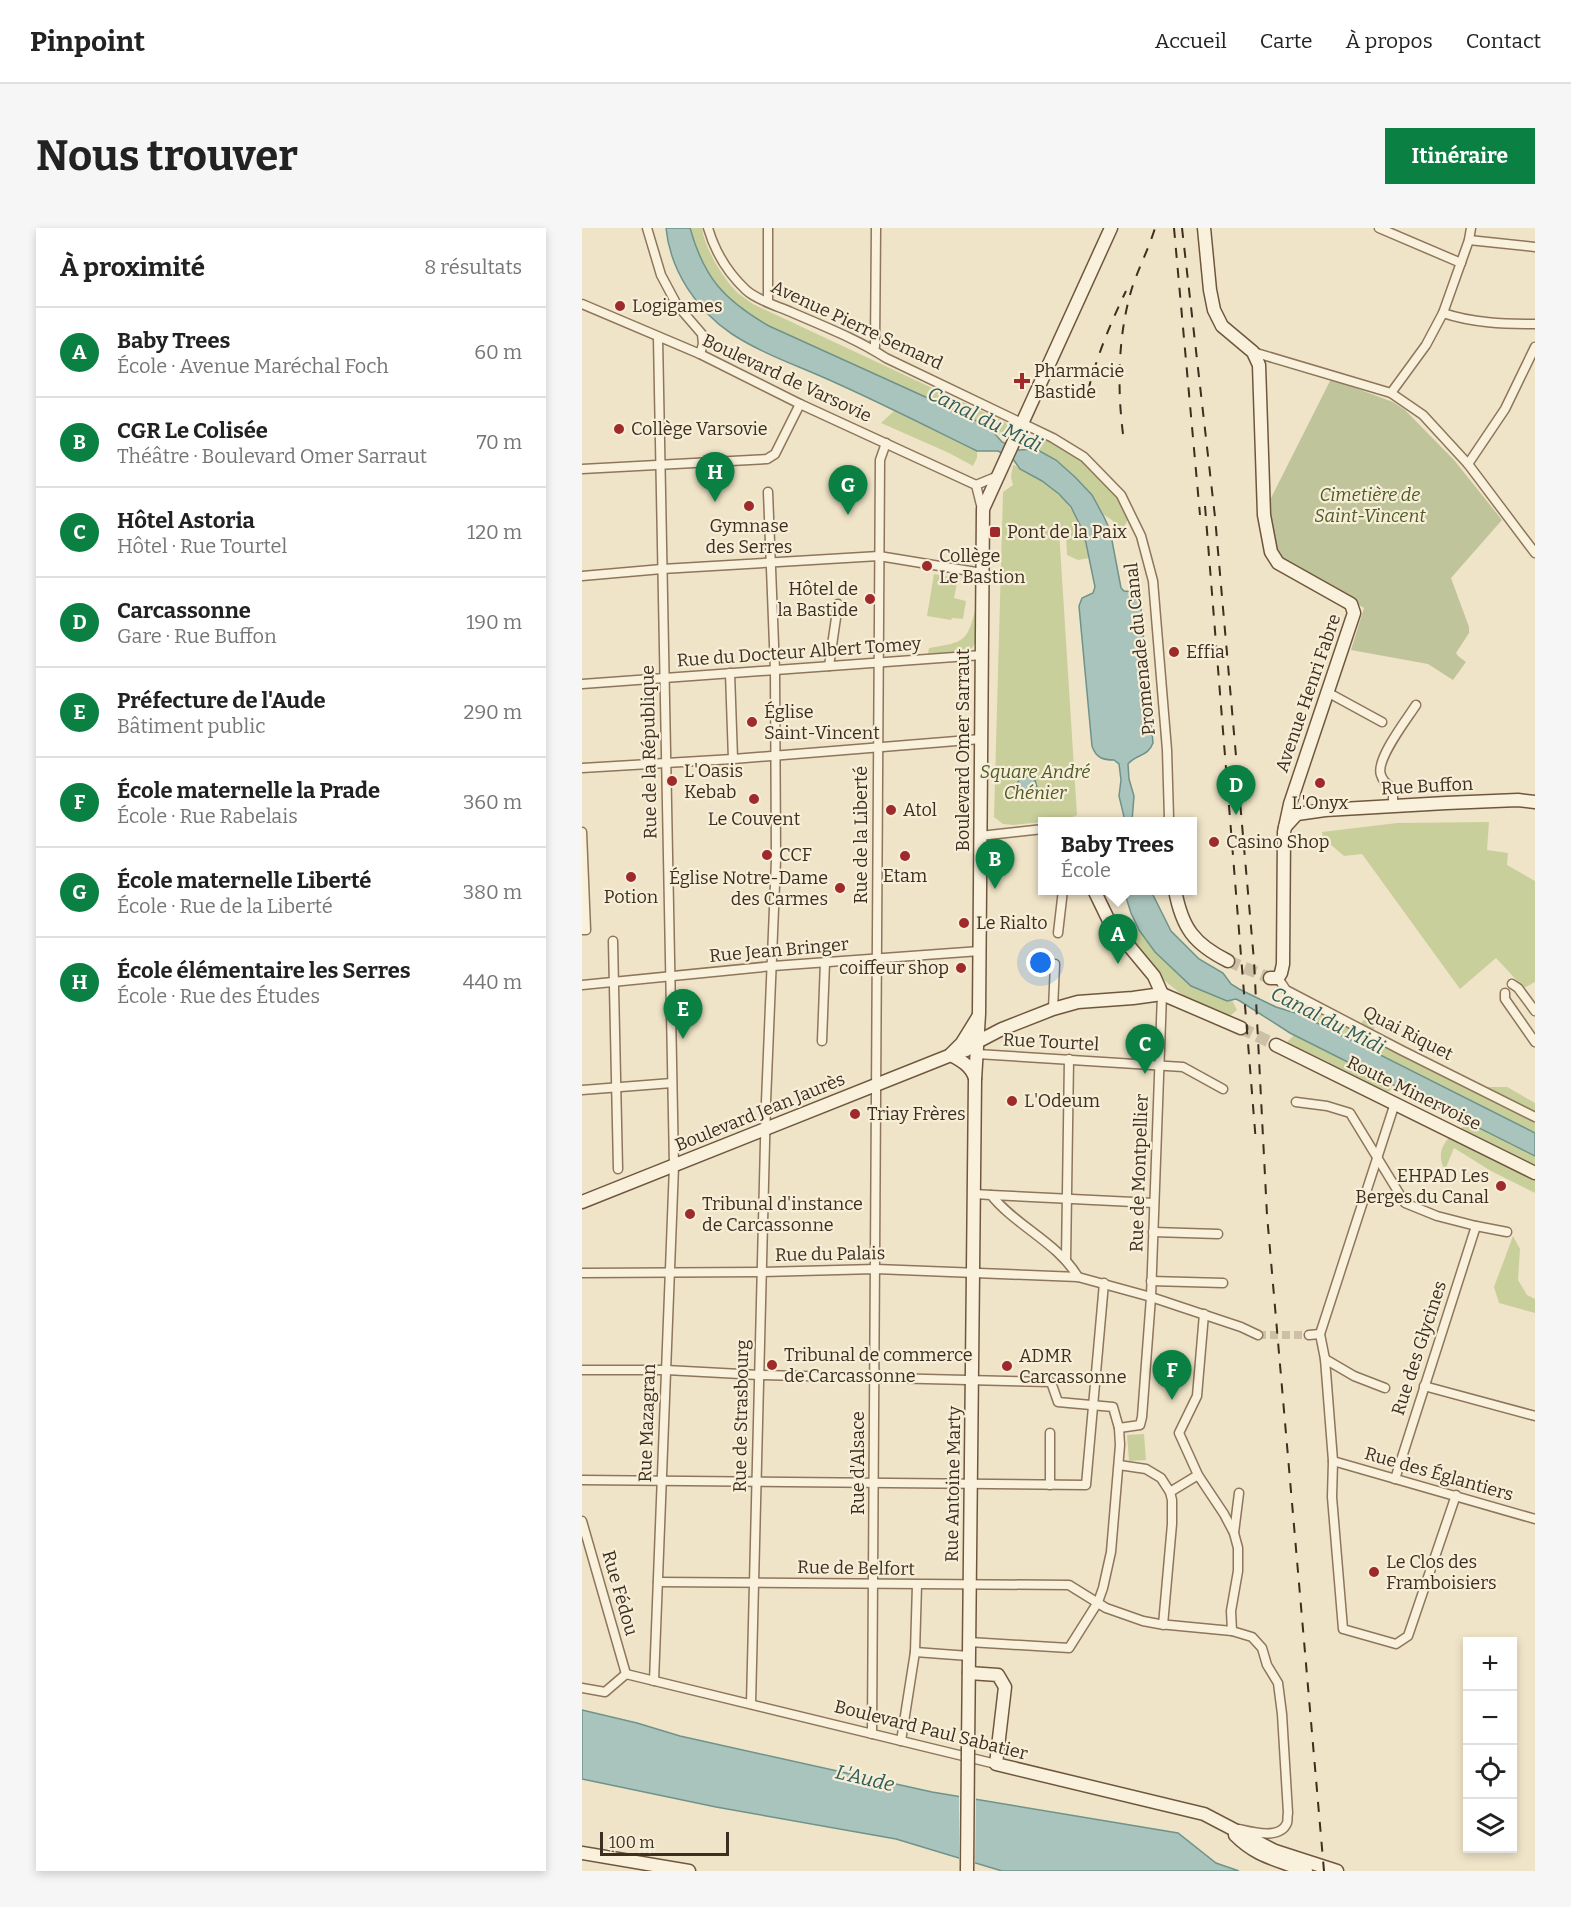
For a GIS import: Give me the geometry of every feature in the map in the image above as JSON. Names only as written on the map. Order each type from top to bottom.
[{"type":"street","points":[[647,228],[661,275],[677,305],[702,334],[703,344],[700,354]]},
{"type":"street","name":"Avenue Pierre Semard","points":[[708,228],[718,256],[747,292],[874,350],[1020,425]]},
{"type":"street","points":[[768,228],[768,302]]},
{"type":"street","points":[[874,350],[876,228]]},
{"type":"street","points":[[1020,425],[1111,228]]},
{"type":"street","points":[[1379,228],[1461,263]]},
{"type":"street","points":[[1391,393],[1426,345],[1443,313],[1469,240],[1471,228]]},
{"type":"street","points":[[1205,230],[1210,290],[1214,310],[1222,326],[1253,352],[1391,393],[1424,415],[1468,464],[1535,553]]},
{"type":"street","points":[[1469,240],[1535,247]]},
{"type":"street","name":"Boulevard de Varsovie","points":[[582,304],[700,354],[800,404],[976,485]]},
{"type":"street","points":[[1443,313],[1464,320],[1535,324]]},
{"type":"street","name":"Rue de la République","points":[[658,338],[674,1166]]},
{"type":"street","points":[[1468,464],[1505,409],[1535,347]]},
{"type":"street","name":"Avenue Henri Fabre","points":[[1253,352],[1259,365],[1264,515],[1271,552],[1278,562],[1351,604],[1354,608],[1354,614],[1290,804]]},
{"type":"street","points":[[582,469],[767,459],[776,454],[800,404]]},
{"type":"street","name":"Boulevard Omer Sarraut","points":[[979,1041],[982,509],[1020,425]]},
{"type":"street","name":"Promenade du Canal","points":[[1020,425],[1053,438],[1084,457],[1121,495],[1141,536],[1153,581],[1167,750],[1169,817]]},
{"type":"street","name":"Rue de la Liberté","points":[[877,1084],[880,460],[886,443]]},
{"type":"street","points":[[982,509],[976,485],[998,476]]},
{"type":"street","name":"Rue de Strasbourg","points":[[751,1704],[766,1102],[776,860],[775,670],[768,492]]},
{"type":"street","points":[[582,576],[879,556],[982,573]]},
{"type":"street","points":[[829,666],[838,604]]},
{"type":"street","name":"Rue du Docteur Albert Tomey","points":[[582,684],[981,655]]},
{"type":"street","points":[[730,674],[733,759]]},
{"type":"street","points":[[1327,692],[1382,722]]},
{"type":"street","points":[[1394,806],[1394,789],[1384,782],[1380,773],[1383,758],[1416,705]]},
{"type":"street","points":[[582,768],[733,759],[981,739]]},
{"type":"street","name":"Rue Buffon","points":[[1284,831],[1289,821],[1297,813],[1321,810],[1518,800],[1535,802]]},
{"type":"street","points":[[1274,978],[1281,974],[1283,964],[1284,831],[1290,804]]},
{"type":"street","name":"Rue Buffon","points":[[1290,804],[1321,810]]},
{"type":"street","points":[[980,836],[1038,830]]},
{"type":"street","points":[[582,832],[586,930],[582,930]]},
{"type":"street","points":[[1058,933],[1063,895]]},
{"type":"street","points":[[1096,895],[1110,923],[1154,976],[1162,994]]},
{"type":"street","points":[[1176,895],[1181,915],[1191,935],[1199,944],[1228,961]]},
{"type":"street","points":[[613,941],[618,1169]]},
{"type":"street","name":"Rue Jean Bringer","points":[[582,985],[773,966],[980,951]]},
{"type":"street","points":[[822,1041],[825,962]]},
{"type":"street","points":[[1053,1009],[1055,964]]},
{"type":"street","name":"Quai Riquet","points":[[1274,978],[1286,990],[1535,1117]]},
{"type":"street","points":[[1512,984],[1518,988],[1535,1011]]},
{"type":"street","points":[[1505,993],[1505,999],[1535,1042]]},
{"type":"street","points":[[979,1041],[1002,1029],[1078,1002],[1162,994],[1241,1028]]},
{"type":"street","name":"Rue de Montpellier","points":[[1119,1428],[1140,1425],[1151,1281],[1162,994]]},
{"type":"street","points":[[975,1080],[972,1070],[963,1061],[951,1055],[962,1043],[979,1014],[990,1024],[1002,1029]]},
{"type":"street","name":"Boulevard Jean Jaurès","points":[[582,1202],[966,1050],[979,1041]]},
{"type":"street","name":"Rue Antoine Marty","points":[[967,1871],[975,1080],[979,1041]]},
{"type":"street","name":"Route Minervoise","points":[[1276,1044],[1535,1173]]},
{"type":"street","name":"Rue Tourtel","points":[[977,1054],[1183,1067],[1223,1089]]},
{"type":"street","points":[[1066,1260],[1069,1059]]},
{"type":"street","points":[[582,1090],[672,1083]]},
{"type":"street","name":"Rue d'Alsace","points":[[872,1734],[877,1084]]},
{"type":"street","points":[[1296,1102],[1327,1106],[1350,1113],[1405,1203],[1437,1216],[1507,1232]]},
{"type":"street","points":[[1395,1103],[1320,1334],[1325,1359],[1334,1461],[1332,1497],[1343,1629],[1396,1644],[1408,1636],[1456,1495]]},
{"type":"street","name":"Rue Mazagran","points":[[654,1681],[674,1166]]},
{"type":"street","points":[[974,1194],[1154,1203]]},
{"type":"street","points":[[991,1195],[1003,1209],[1066,1260],[1078,1277]]},
{"type":"street","name":"Rue des Glycines","points":[[1395,1479],[1476,1226]]},
{"type":"street","points":[[1153,1232],[1218,1234]]},
{"type":"street","name":"Rue du Palais","points":[[582,1273],[876,1269],[1078,1277],[1204,1314],[1258,1335]]},
{"type":"street","points":[[1151,1281],[1223,1283]]},
{"type":"street","points":[[582,1480],[1086,1485],[1104,1283]]},
{"type":"street","points":[[1204,1314],[1197,1396],[1179,1433],[1198,1475],[1224,1514],[1238,1548],[1232,1631]]},
{"type":"street","points":[[1309,1335],[1320,1334]]},
{"type":"street","points":[[1325,1359],[1354,1376],[1385,1388]]},
{"type":"street","points":[[582,1370],[666,1370],[759,1375],[1051,1382],[1058,1402],[1113,1407],[1119,1428],[1119,1465],[1111,1552],[1098,1602],[1069,1648],[969,1642]]},
{"type":"street","points":[[1424,1386],[1535,1416]]},
{"type":"street","points":[[1050,1433],[1050,1485]]},
{"type":"street","name":"Rue des Églantiers","points":[[1334,1461],[1535,1520]]},
{"type":"street","points":[[1119,1465],[1146,1469],[1161,1478],[1170,1492],[1172,1524],[1163,1625]]},
{"type":"street","points":[[1170,1492],[1198,1475]]},
{"type":"street","points":[[1233,1533],[1239,1493]]},
{"type":"street","name":"Rue Fédou","points":[[582,1521],[626,1674]]},
{"type":"street","name":"Rue de Belfort","points":[[658,1582],[1069,1586],[1107,1608],[1143,1621],[1232,1631],[1252,1636],[1262,1648],[1267,1665],[1278,1683],[1282,1714],[1287,1824],[1282,1830],[1274,1833],[1259,1833],[1226,1825]]},
{"type":"street","points":[[901,1741],[915,1652],[917,1585]]},
{"type":"street","points":[[915,1652],[969,1656]]},
{"type":"street","points":[[969,1673],[998,1675],[1005,1687],[996,1764]]},
{"type":"street","points":[[582,1688],[605,1692],[626,1674]]},
{"type":"street","name":"Boulevard Paul Sabatier","points":[[626,1674],[1204,1814],[1275,1851],[1337,1871]]},
{"type":"street","name":"Boulevard Paul Sabatier","points":[[1226,1825],[1248,1847],[1265,1856],[1306,1871]]},
{"type":"street","points":[[582,1853],[689,1871]]},
{"type":"green space","points":[[690,228],[702,228],[710,252],[724,276],[736,291],[753,304],[1005,422],[1008,426],[1004,438],[963,414],[747,314],[713,281],[699,256]]},
{"type":"green space","name":"Cimetière de Saint-Vincent","points":[[1331,379],[1393,402],[1405,410],[1454,460],[1502,520],[1451,578],[1469,627],[1469,633],[1456,653],[1466,662],[1453,680],[1428,664],[1351,650],[1364,608],[1283,559],[1275,548],[1268,504]]},
{"type":"green space","points":[[894,411],[977,451],[977,458],[973,466],[881,423]]},
{"type":"green space","points":[[1039,436],[1084,457],[1122,501],[1129,518],[1120,534],[1112,520],[1104,515],[1092,495],[1075,477],[1056,460],[1036,449],[1034,442]]},
{"type":"green space","name":"Square André Chénier","points":[[1013,465],[1056,491],[1072,510],[1077,520],[1089,558],[1078,560],[1067,555],[1066,535],[1059,530],[1077,815],[1038,817],[1038,822],[1013,825],[1003,824],[994,817],[1003,492],[1013,485],[1011,477]]},
{"type":"green space","points":[[934,574],[958,578],[954,598],[966,601],[963,619],[952,618],[951,620],[927,616]]},
{"type":"green space","points":[[976,607],[976,637],[969,651],[928,654],[929,648],[962,639],[970,628]]},
{"type":"green space","points":[[1489,822],[1487,850],[1508,853],[1507,865],[1535,881],[1535,982],[1524,988],[1496,958],[1460,989],[1362,854],[1344,856],[1323,838],[1322,832],[1397,823]]},
{"type":"green space","points":[[1128,924],[1138,930],[1172,969],[1208,993],[1232,1000],[1237,1010],[1226,1019],[1186,998],[1159,976],[1125,934],[1122,928]]},
{"type":"green space","points":[[1288,994],[1355,1029],[1365,1019],[1374,1026],[1374,1033],[1483,1087],[1507,1087],[1535,1103],[1535,1133],[1299,1014],[1288,1011],[1286,997]]},
{"type":"green space","points":[[1294,1035],[1393,1085],[1390,1091],[1384,1093],[1337,1071],[1328,1062],[1319,1058],[1307,1057],[1286,1047]]},
{"type":"green space","points":[[1471,1124],[1535,1156],[1535,1193],[1491,1171],[1454,1148],[1445,1170],[1441,1155],[1446,1141],[1457,1130]]},
{"type":"green space","points":[[1513,1236],[1520,1249],[1518,1280],[1527,1295],[1535,1299],[1535,1313],[1499,1303],[1494,1287]]},
{"type":"green space","points":[[1144,1434],[1146,1460],[1129,1461],[1127,1435]]},
{"type":"water","points":[[666,228],[690,228],[709,274],[728,297],[753,316],[769,326],[963,414],[990,428],[1002,442],[1019,450],[1036,449],[1056,460],[1092,495],[1110,530],[1121,588],[1124,591],[1135,592],[1140,598],[1153,743],[1148,751],[1128,764],[1134,796],[1132,817],[1124,817],[1119,796],[1121,780],[1119,764],[1114,760],[1100,758],[1092,746],[1079,606],[1082,598],[1093,593],[1095,587],[1086,543],[1071,507],[1059,494],[1020,469],[1013,459],[998,451],[977,451],[854,391],[770,355],[732,334],[707,314],[687,288],[679,274]]},
{"type":"water","points":[[1027,777],[1035,780],[1037,787],[1032,792],[1022,791],[1017,784],[1019,780]]},
{"type":"water","points":[[1125,895],[1153,895],[1171,931],[1199,959],[1223,973],[1231,984],[1276,1007],[1299,1014],[1535,1133],[1535,1156],[1290,1033],[1236,999],[1227,1001],[1191,986],[1155,952],[1139,930]]},
{"type":"water","name":"L'Aude","points":[[582,1710],[680,1736],[932,1792],[1178,1833],[1216,1863],[1239,1871],[1002,1871],[896,1839],[716,1807],[582,1779]]},
{"type":"pier","points":[[959,1794],[976,1796],[975,1866],[959,1861]]},
{"type":"tunnel","points":[[1228,961],[1270,978]]},
{"type":"tunnel","points":[[1241,1028],[1276,1045]]},
{"type":"tunnel","points":[[1258,1335],[1309,1335]]},
{"type":"railway","points":[[1123,434],[1120,398],[1121,342],[1132,288],[1155,228]]},
{"type":"railway","points":[[1174,228],[1200,515]]},
{"type":"railway","points":[[1182,228],[1215,517],[1254,961],[1267,1215],[1324,1871]]},
{"type":"railway","points":[[1088,391],[1104,340],[1126,291]]},
{"type":"railway","points":[[1205,506],[1256,1143]]},
{"type":"place","name":"Logigames","points":[[620,306]]},
{"type":"place","name":"Pharmacie Bastide","points":[[1022,381]]},
{"type":"place","name":"Collège Varsovie","points":[[619,429]]},
{"type":"place","name":"École élémentaire les Serres","points":[[715,502]]},
{"type":"place","name":"Gymnase des Serres","points":[[749,506]]},
{"type":"place","name":"École maternelle Liberté","points":[[848,515]]},
{"type":"place","name":"Pont de la Paix","points":[[995,532]]},
{"type":"place","name":"Collège Le Bastion","points":[[927,566]]},
{"type":"place","name":"Hôtel de la Bastide","points":[[870,599]]},
{"type":"place","name":"Effia","points":[[1174,652]]},
{"type":"place","name":"Église Saint-Vincent","points":[[752,722]]},
{"type":"place","name":"L'Oasis Kebab","points":[[672,781]]},
{"type":"place","name":"L'Onyx","points":[[1320,783]]},
{"type":"place","name":"Le Couvent","points":[[754,799]]},
{"type":"place","name":"Atol","points":[[891,810]]},
{"type":"place","name":"Carcassonne","points":[[1236,815]]},
{"type":"place","name":"Casino Shop","points":[[1214,842]]},
{"type":"place","name":"CCF","points":[[767,855]]},
{"type":"place","name":"Etam","points":[[905,856]]},
{"type":"place","name":"Potion","points":[[631,877]]},
{"type":"place","name":"Église Notre-Dame des Carmes","points":[[840,888]]},
{"type":"place","name":"CGR Le Colisée","points":[[995,889]]},
{"type":"place","name":"Le Rialto","points":[[964,923]]},
{"type":"place","name":"Baby Trees","points":[[1118,964]]},
{"type":"place","name":"coiffeur shop","points":[[961,968]]},
{"type":"place","name":"Préfecture de l'Aude","points":[[683,1039]]},
{"type":"place","name":"Hôtel Astoria","points":[[1145,1074]]},
{"type":"place","name":"L'Odeum","points":[[1012,1101]]},
{"type":"place","name":"Triay Frères","points":[[855,1114]]},
{"type":"place","name":"EHPAD Les Berges du Canal","points":[[1501,1186]]},
{"type":"place","name":"Tribunal d'instance de Carcassonne","points":[[690,1214]]},
{"type":"place","name":"Tribunal de commerce de Carcassonne","points":[[772,1365]]},
{"type":"place","name":"ADMR Carcassonne","points":[[1007,1366]]},
{"type":"place","name":"École maternelle la Prade","points":[[1172,1400]]},
{"type":"place","name":"Le Clos des Framboisiers","points":[[1374,1572]]},
{"type":"water label","name":"Canal du Midi","points":[[985,419]]},
{"type":"water label","name":"Canal du Midi","points":[[1328,1020]]}]
